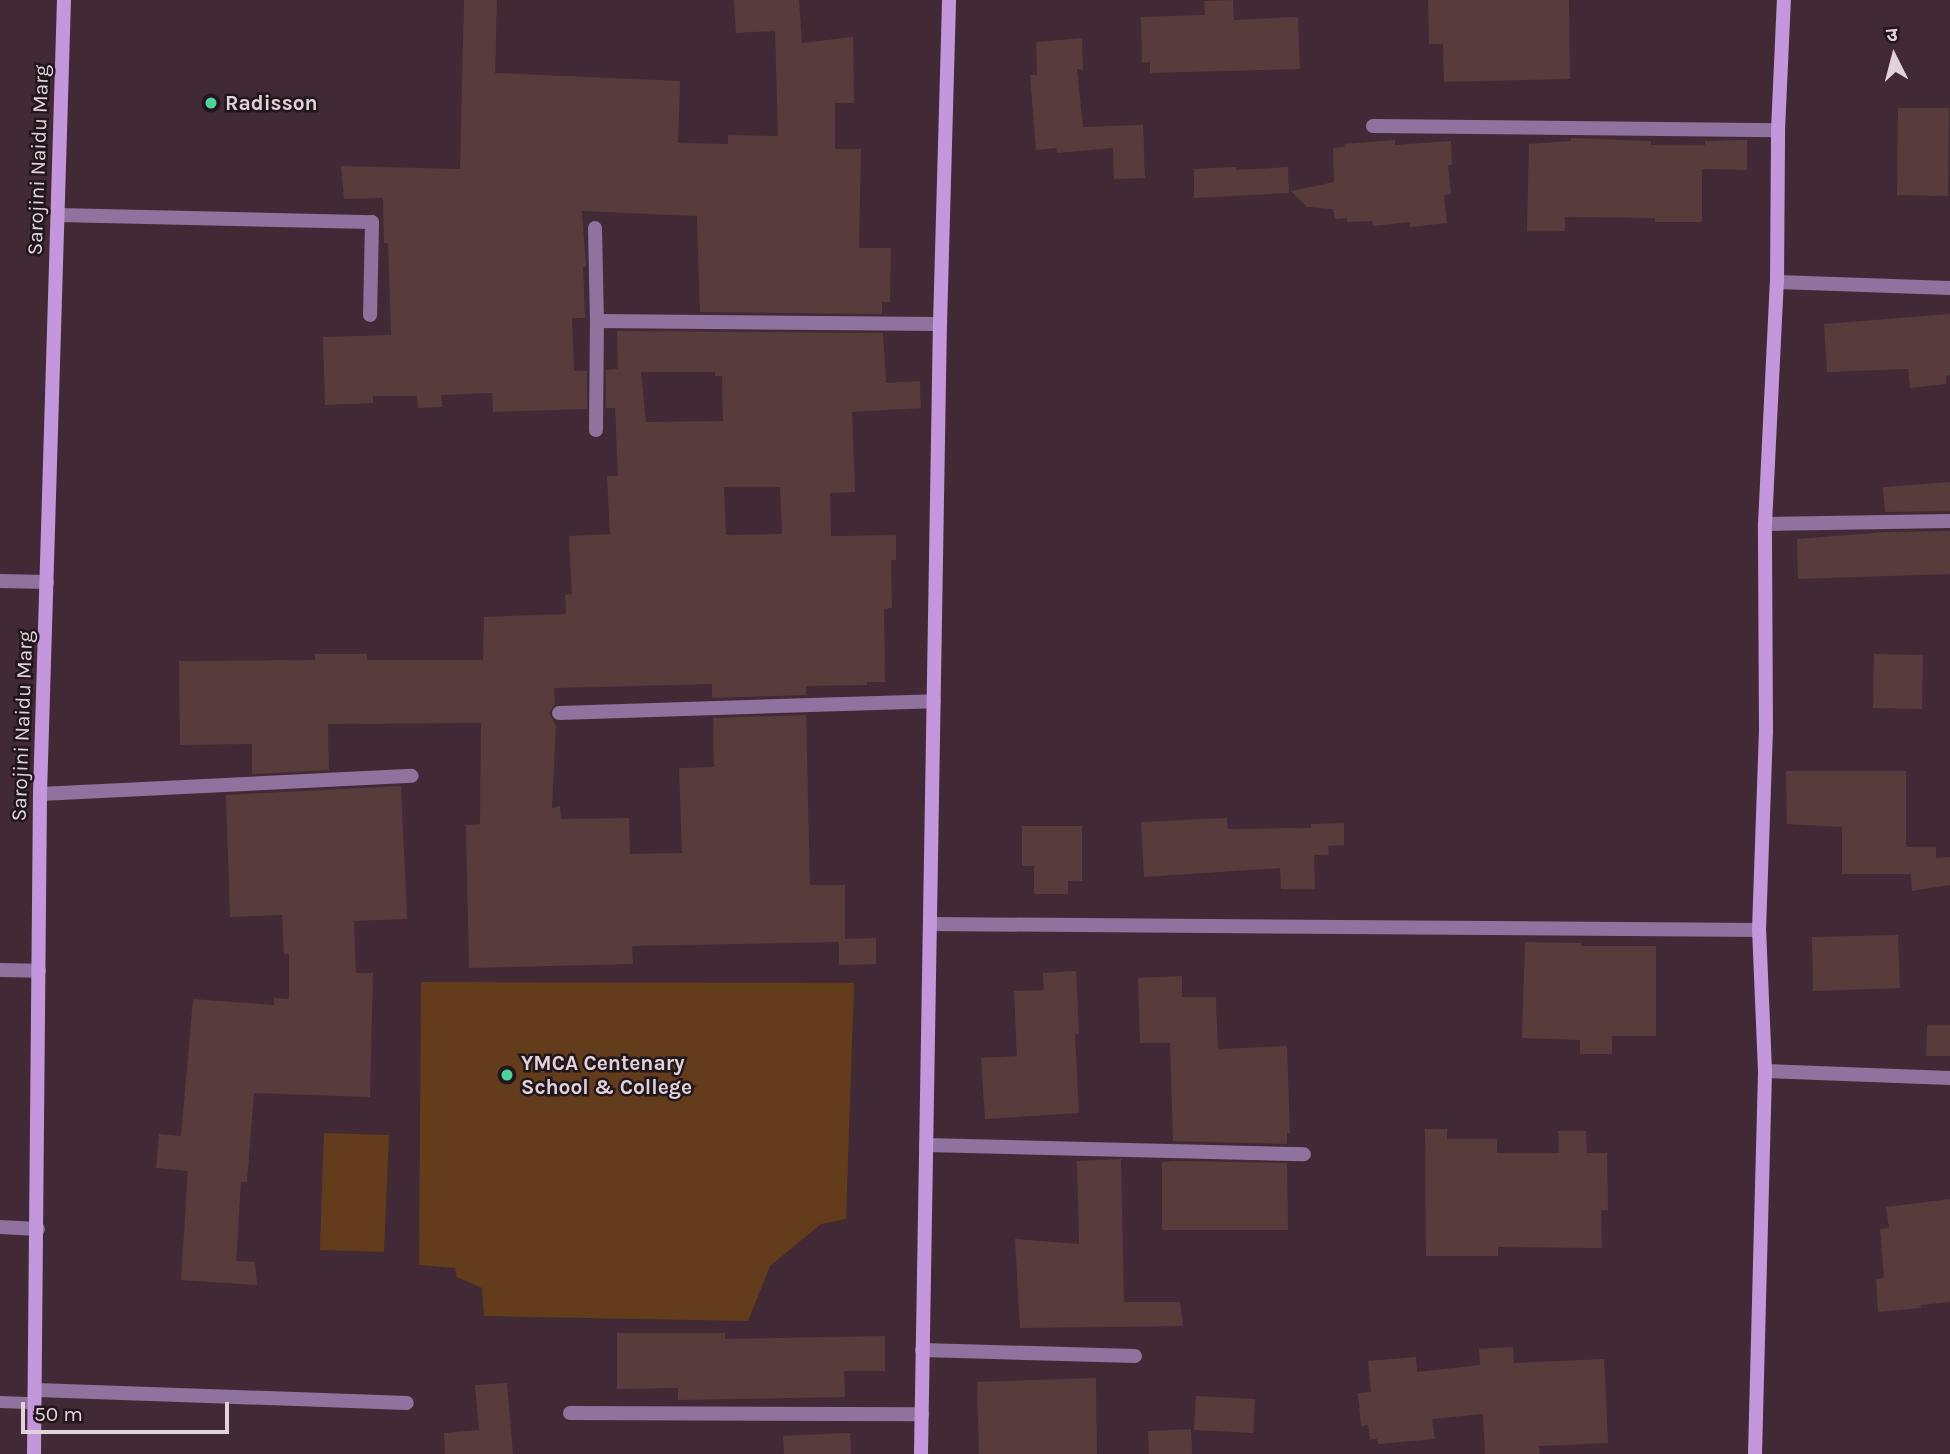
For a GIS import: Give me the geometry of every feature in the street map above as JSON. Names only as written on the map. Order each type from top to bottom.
[{"type":"street","name":"Sarojini Naidu Marg","points":[[34,1454],[40,794],[64,0]]},
{"type":"street","points":[[921,1454],[940,324],[949,0]]},
{"type":"street","points":[[1755,1454],[1765,1071],[1759,930],[1766,732],[1765,524],[1777,282],[1778,130],[1784,0]]},
{"type":"street","points":[[1373,126],[1778,130]]},
{"type":"street","points":[[58,215],[372,222],[370,315]]},
{"type":"street","points":[[595,228],[596,430]]},
{"type":"street","points":[[1777,282],[1950,288]]},
{"type":"street","points":[[597,321],[940,324]]},
{"type":"street","points":[[1765,524],[1950,522]]},
{"type":"street","points":[[0,581],[47,582]]},
{"type":"street","points":[[559,713],[934,701]]},
{"type":"street","points":[[40,794],[412,776]]},
{"type":"street","points":[[930,924],[1759,930]]},
{"type":"street","points":[[0,970],[39,971]]},
{"type":"street","points":[[1765,1071],[1950,1078]]},
{"type":"street","points":[[926,1145],[1304,1154]]},
{"type":"street","points":[[0,1227],[38,1229]]},
{"type":"street","points":[[922,1350],[1135,1356]]},
{"type":"street","points":[[36,1396],[407,1403]]},
{"type":"street","points":[[570,1413],[922,1414]]},
{"type":"lane","points":[[0,1402],[36,1396]]},
{"type":"shaded area","points":[[421,982],[854,983],[846,1219],[821,1224],[770,1266],[748,1321],[484,1316],[482,1288],[457,1277],[455,1268],[419,1265]]},
{"type":"shaded area","points":[[324,1133],[389,1135],[384,1252],[320,1250]]},
{"type":"building","points":[[464,0],[497,0],[495,73],[680,81],[678,143],[728,144],[728,135],[778,136],[775,31],[736,33],[734,0],[799,0],[802,43],[853,37],[854,103],[835,103],[835,149],[861,149],[859,248],[891,248],[890,302],[882,302],[882,314],[700,312],[697,216],[582,211],[586,267],[583,267],[585,318],[572,318],[574,371],[587,371],[587,409],[493,412],[492,393],[441,395],[442,407],[418,408],[417,396],[373,396],[373,403],[325,405],[323,337],[391,335],[388,243],[384,243],[383,198],[344,199],[341,166],[460,169]]},
{"type":"building","points":[[1233,0],[1234,20],[1298,17],[1300,69],[1150,73],[1150,62],[1142,63],[1141,17],[1205,15],[1204,1]]},
{"type":"building","points":[[1428,0],[1569,0],[1570,79],[1444,82],[1443,44],[1429,44]]},
{"type":"building","points":[[1082,38],[1083,70],[1077,69],[1083,127],[1143,125],[1145,178],[1114,179],[1113,148],[1057,153],[1056,148],[1036,150],[1030,75],[1037,75],[1036,42]]},
{"type":"building","points":[[1898,108],[1949,108],[1948,196],[1897,195]]},
{"type":"building","points":[[1571,138],[1651,141],[1651,145],[1705,145],[1705,141],[1747,140],[1747,170],[1702,169],[1702,222],[1655,222],[1655,218],[1565,217],[1565,231],[1527,231],[1529,144],[1571,141]]},
{"type":"building","points":[[1395,140],[1395,145],[1451,141],[1452,165],[1448,165],[1451,194],[1444,195],[1447,223],[1410,227],[1410,222],[1373,226],[1372,221],[1347,222],[1347,218],[1335,219],[1333,209],[1307,207],[1291,191],[1334,182],[1333,148],[1345,147],[1344,144]]},
{"type":"building","points":[[1236,167],[1236,170],[1288,167],[1289,193],[1194,198],[1194,169]]},
{"type":"building","points":[[1950,314],[1950,375],[1946,376],[1946,384],[1910,388],[1908,369],[1827,372],[1824,324]]},
{"type":"building","points":[[617,331],[883,333],[886,383],[920,381],[921,408],[852,412],[855,492],[830,493],[831,536],[896,535],[896,560],[891,560],[892,608],[884,609],[885,682],[806,686],[806,695],[712,698],[712,684],[554,688],[555,704],[549,713],[556,726],[552,808],[560,806],[561,819],[629,818],[630,854],[682,853],[679,768],[714,767],[713,718],[806,715],[810,885],[845,885],[845,939],[876,938],[876,964],[839,965],[839,942],[632,946],[633,964],[469,968],[466,825],[480,824],[481,723],[328,724],[329,770],[252,774],[252,744],[180,745],[179,661],[315,660],[315,654],[367,654],[367,660],[483,660],[484,617],[566,614],[565,595],[572,594],[569,536],[610,534],[607,476],[618,476],[615,408],[606,408],[606,370],[618,369]],"holes":[[[641,372],[715,372],[715,376],[722,376],[723,421],[646,422]],[[724,487],[780,487],[782,534],[726,535]]]},
{"type":"building","points":[[1950,482],[1950,511],[1885,512],[1883,487]]},
{"type":"building","points":[[1950,531],[1950,574],[1798,579],[1797,539],[1886,532]]},
{"type":"building","points":[[1874,654],[1923,655],[1922,709],[1873,708]]},
{"type":"building","points":[[1786,771],[1906,771],[1907,847],[1936,847],[1936,858],[1950,857],[1950,885],[1912,891],[1911,874],[1842,874],[1842,827],[1787,824]]},
{"type":"building","points":[[401,786],[407,919],[354,921],[356,973],[373,973],[370,1097],[254,1093],[247,1182],[241,1182],[236,1261],[255,1262],[257,1285],[181,1280],[188,1171],[156,1168],[159,1134],[181,1136],[193,999],[274,1005],[274,998],[289,999],[289,954],[284,954],[282,915],[230,917],[226,795]]},
{"type":"building","points":[[1227,818],[1228,829],[1311,828],[1311,824],[1344,823],[1344,845],[1328,846],[1329,855],[1314,855],[1315,889],[1281,889],[1280,868],[1144,877],[1141,822]]},
{"type":"building","points":[[1022,826],[1082,826],[1082,881],[1068,881],[1068,894],[1034,894],[1034,866],[1022,866]]},
{"type":"building","points":[[1898,935],[1900,988],[1813,991],[1812,937]]},
{"type":"building","points":[[1525,942],[1581,943],[1581,946],[1656,946],[1656,1036],[1612,1036],[1612,1054],[1580,1054],[1580,1040],[1522,1038]]},
{"type":"building","points":[[1076,971],[1079,1034],[1075,1034],[1079,1113],[985,1119],[981,1058],[1017,1056],[1014,991],[1044,990],[1043,973]]},
{"type":"building","points":[[1182,976],[1182,997],[1216,997],[1218,1049],[1287,1046],[1290,1133],[1287,1133],[1287,1144],[1173,1141],[1170,1043],[1140,1043],[1138,978]]},
{"type":"building","points":[[1927,1025],[1950,1025],[1950,1056],[1926,1056]]},
{"type":"building","points":[[1425,1129],[1447,1129],[1447,1139],[1497,1139],[1497,1153],[1559,1153],[1558,1131],[1586,1131],[1587,1153],[1607,1153],[1608,1210],[1601,1210],[1602,1248],[1498,1247],[1498,1256],[1426,1256]]},
{"type":"building","points":[[1121,1159],[1124,1302],[1180,1302],[1183,1326],[1020,1328],[1015,1239],[1079,1244],[1077,1161]]},
{"type":"building","points":[[1162,1162],[1287,1163],[1288,1230],[1162,1230]]},
{"type":"building","points":[[1950,1199],[1950,1302],[1878,1312],[1876,1279],[1884,1278],[1880,1229],[1889,1228],[1886,1207]]},
{"type":"building","points":[[617,1333],[725,1333],[725,1339],[885,1336],[885,1371],[844,1371],[845,1397],[678,1400],[678,1388],[617,1389]]},
{"type":"building","points":[[1513,1347],[1514,1363],[1604,1359],[1608,1443],[1539,1446],[1540,1454],[1485,1454],[1483,1414],[1432,1419],[1435,1439],[1378,1444],[1377,1439],[1370,1439],[1368,1425],[1361,1426],[1358,1393],[1371,1392],[1368,1361],[1416,1357],[1417,1372],[1480,1365],[1479,1349]]},
{"type":"building","points":[[1096,1378],[1097,1454],[979,1454],[977,1382]]},
{"type":"building","points":[[507,1383],[513,1454],[445,1454],[444,1433],[479,1430],[475,1385]]},
{"type":"building","points":[[1196,1396],[1255,1399],[1253,1433],[1194,1430]]},
{"type":"building","points":[[1191,1429],[1192,1454],[1149,1454],[1148,1431]]},
{"type":"building","points":[[850,1433],[851,1454],[784,1454],[783,1436]]},
{"type":"place","name":"Radisson","points":[[211,103]]},
{"type":"place","name":"YMCA Centenary School & College","points":[[507,1075]]}]
